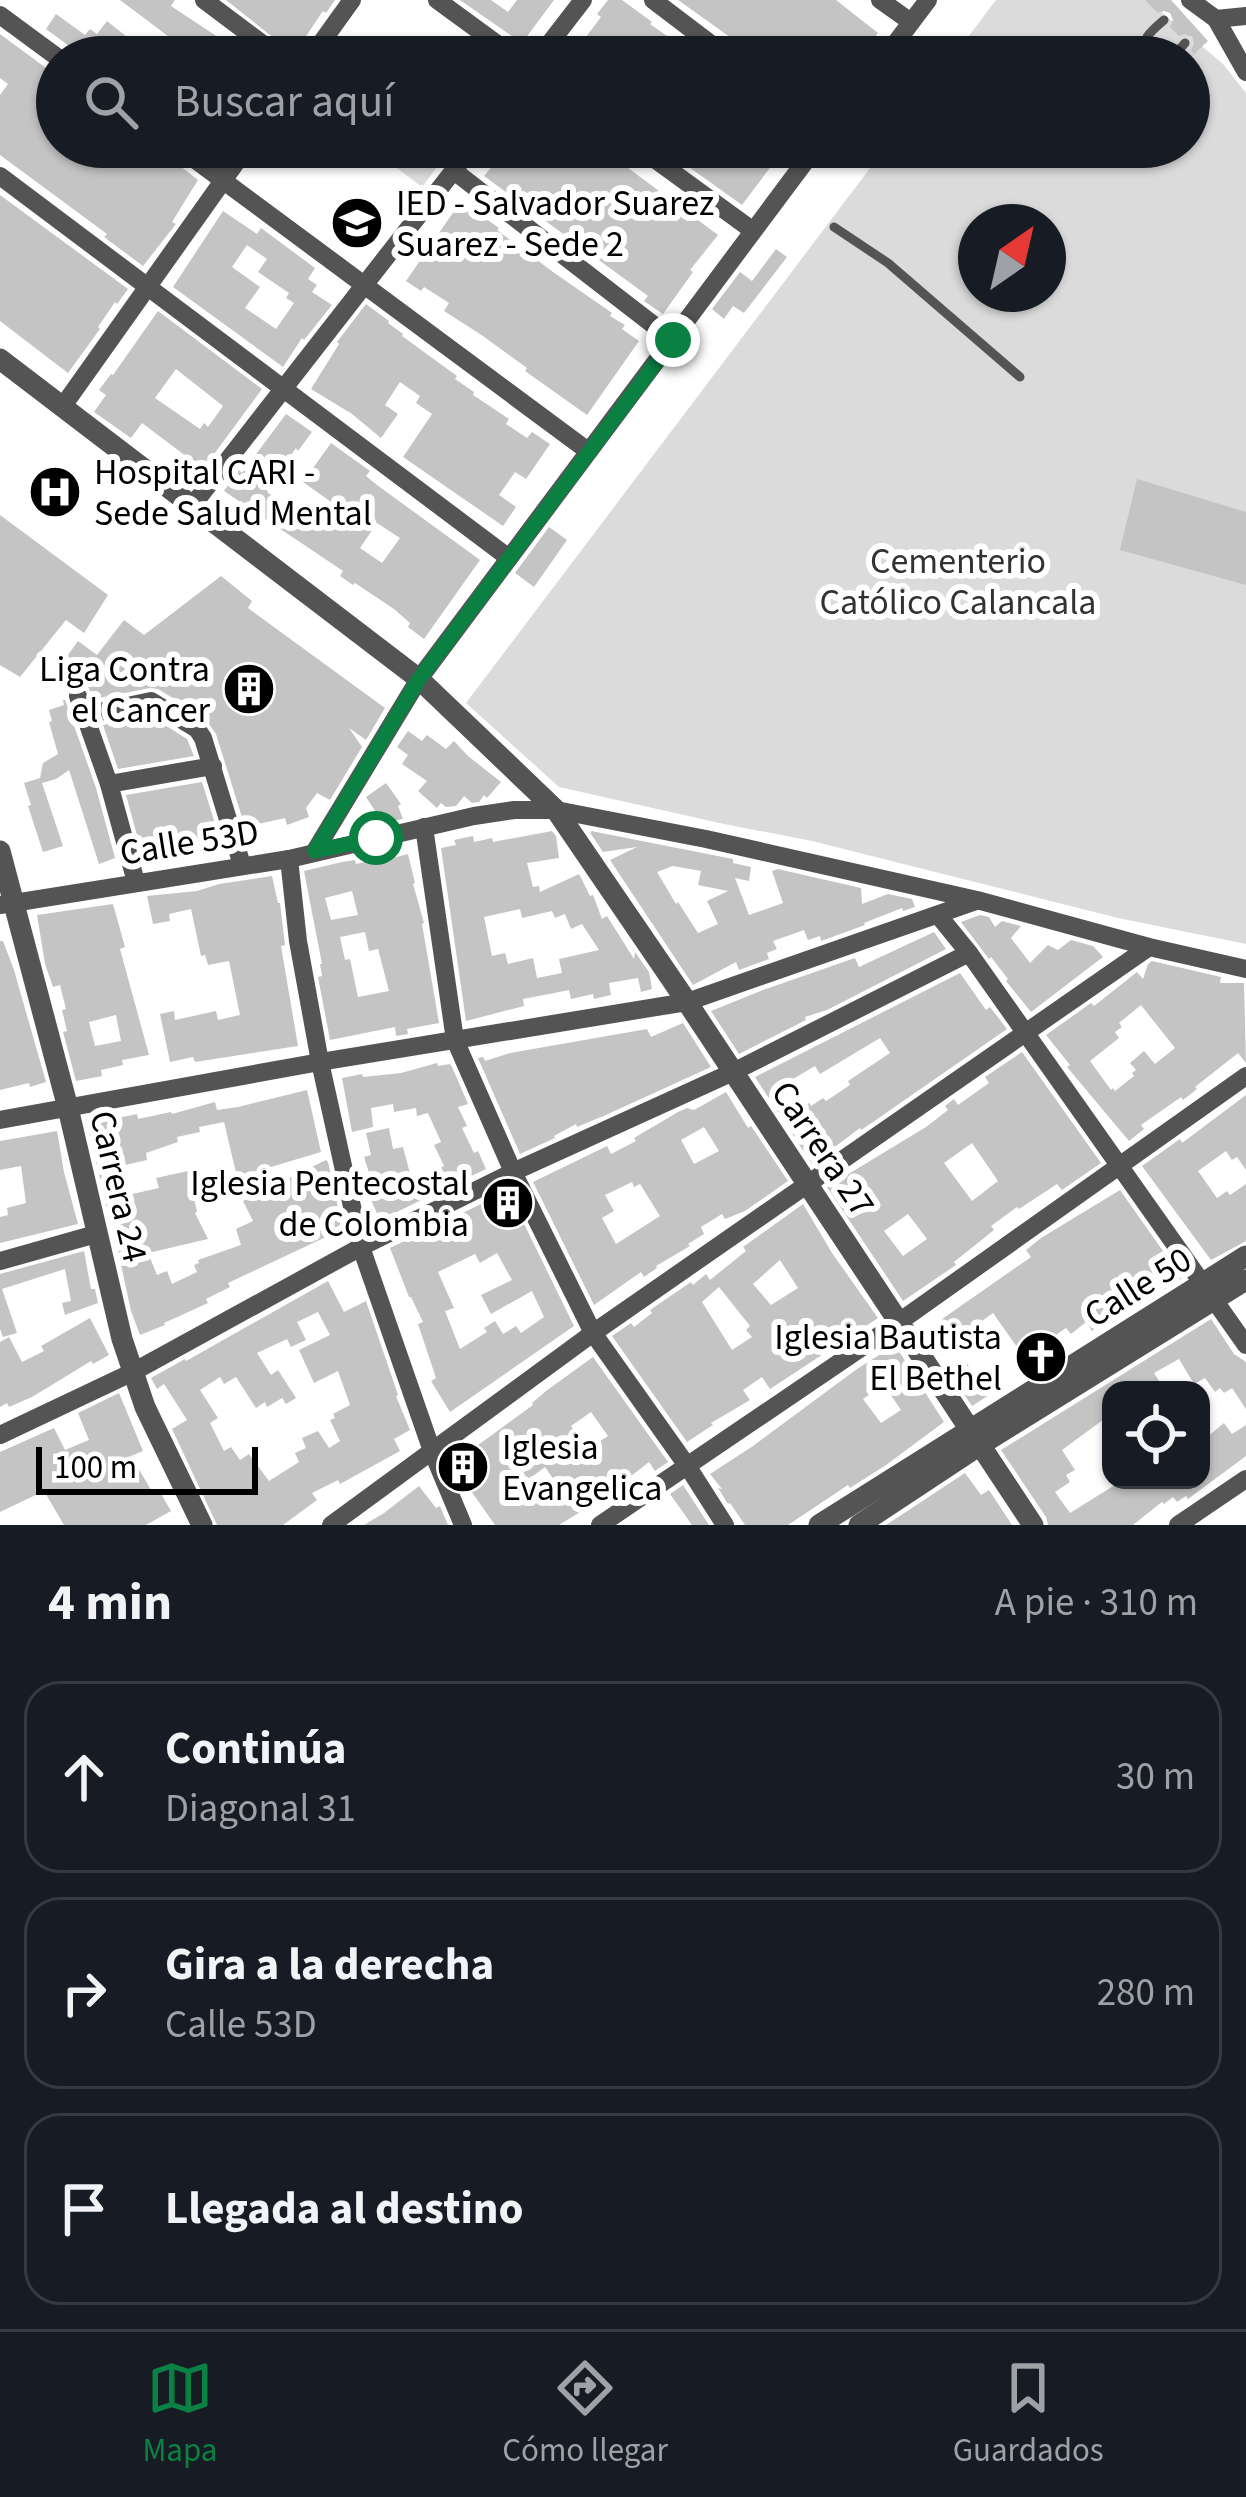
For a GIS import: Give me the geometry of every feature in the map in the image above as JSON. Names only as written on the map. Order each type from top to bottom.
[{"type":"street","points":[[204,0],[252,36]]},
{"type":"street","points":[[326,36],[352,0]]},
{"type":"street","points":[[437,0],[486,36]]},
{"type":"street","points":[[555,36],[583,0]]},
{"type":"street","points":[[653,0],[700,36]]},
{"type":"street","points":[[880,0],[911,22]]},
{"type":"street","points":[[901,36],[928,0]]},
{"type":"street","points":[[1185,1],[1210,23],[1246,72]]},
{"type":"street","points":[[0,15],[36,42]]},
{"type":"street","points":[[1210,23],[1246,16]]},
{"type":"street","points":[[207,168],[588,451]]},
{"type":"street","points":[[63,406],[232,168]]},
{"type":"street","points":[[192,506],[456,168]]},
{"type":"street","points":[[667,168],[752,230]]},
{"type":"street","name":"Calle 53D","points":[[6,903],[290,859],[315,851],[419,679],[799,168]]},
{"type":"street","points":[[454,171],[673,340]]},
{"type":"street","points":[[0,176],[509,558]]},
{"type":"street","name":"Carrera 27","points":[[0,359],[419,679],[556,810],[1033,1525]]},
{"type":"street","points":[[136,882],[82,706],[158,704],[197,729],[242,865]]},
{"type":"street","points":[[109,784],[213,766]]},
{"type":"street","points":[[315,851],[514,809],[556,810],[977,900],[1246,969]]},
{"type":"street","points":[[424,827],[455,1040],[513,1172],[593,1333],[725,1525]]},
{"type":"street","name":"Carrera 24","points":[[0,851],[6,903],[68,1108],[133,1372],[202,1525]]},
{"type":"street","points":[[290,859],[298,941],[320,1062],[361,1247],[432,1451],[463,1525]]},
{"type":"street","points":[[0,1120],[687,1002],[977,900]]},
{"type":"street","points":[[938,915],[1246,1345]]},
{"type":"street","points":[[331,1525],[593,1333],[1149,947]]},
{"type":"street","points":[[0,1436],[133,1372],[361,1247],[733,1072],[969,953]]},
{"type":"street","points":[[600,1525],[899,1322],[1246,1076]]},
{"type":"street","points":[[0,1261],[96,1234]]},
{"type":"street","name":"Calle 50","points":[[819,1525],[976,1437],[1209,1292],[1246,1256]]},
{"type":"street","name":"Calle 50","points":[[1209,1292],[1246,1280]]},
{"type":"street","name":"Calle 50","points":[[859,1525],[976,1437]]},
{"type":"street","points":[[1178,1525],[1246,1479]]},
{"type":"lane","points":[[1146,36],[1163,20]]},
{"type":"lane","points":[[834,227],[888,263],[1020,376]]},
{"type":"green space","name":"Cementerio Católico Calancala","points":[[996,0],[1147,0],[1190,36],[969,36]]},
{"type":"green space","name":"Cementerio Católico Calancala","points":[[1210,53],[1223,64],[1246,93],[1246,944],[1118,918],[812,841],[559,787],[466,703],[870,168],[1210,168]]},
{"type":"green space","points":[[397,168],[436,168],[422,187]]},
{"type":"building","points":[[120,0],[175,0],[171,6],[216,36],[168,36]]},
{"type":"building","points":[[226,0],[335,0],[306,36],[271,36]]},
{"type":"building","points":[[460,0],[491,0],[508,12],[517,0],[554,0],[527,36],[512,36]]},
{"type":"building","points":[[608,0],[622,0],[667,36],[587,36],[601,17],[597,14]]},
{"type":"building","points":[[678,0],[836,0],[878,33],[876,36],[729,36]]},
{"type":"building","points":[[1145,0],[1171,0],[1203,36],[1179,36],[1170,27],[1170,13],[1158,13]]},
{"type":"building","points":[[56,14],[85,35],[90,29],[97,34],[107,21],[126,36],[56,36],[46,29]]},
{"type":"building","points":[[0,34],[36,61],[36,168],[183,168],[198,180],[172,222],[176,224],[143,266],[0,155],[0,95],[8,84],[0,78]]},
{"type":"building","points":[[491,168],[628,168],[718,235],[663,314],[644,301],[648,296],[484,176]]},
{"type":"building","points":[[690,168],[770,168],[742,205]]},
{"type":"building","points":[[0,195],[128,289],[68,373],[0,321]]},
{"type":"building","points":[[461,201],[612,313],[625,325],[622,329],[639,341],[587,415],[444,311],[449,303],[406,281]]},
{"type":"building","points":[[223,211],[257,234],[261,228],[315,268],[308,279],[317,285],[312,292],[332,305],[283,367],[173,287]],"holes":[[[247,245],[267,259],[258,272],[289,293],[286,298],[294,303],[276,329],[245,308],[260,287],[232,267]]]},
{"type":"building","points":[[776,249],[787,257],[744,313],[733,306],[724,319],[712,309],[740,272],[752,281]]},
{"type":"building","points":[[366,304],[457,376],[473,395],[509,419],[506,424],[527,438],[532,432],[550,444],[526,479],[515,472],[499,495],[516,507],[503,526],[403,457],[432,414],[416,403],[420,396],[400,382],[385,405],[398,414],[381,438],[311,389],[337,342]]},
{"type":"building","points":[[158,311],[262,389],[203,469],[142,423],[131,438],[94,412],[106,395],[99,390]],"holes":[[[176,369],[223,406],[208,427],[204,423],[200,429],[155,398]]]},
{"type":"building","points":[[286,414],[312,432],[298,451],[296,448],[268,493],[320,525],[334,504],[303,482],[331,443],[370,471],[366,476],[377,485],[480,560],[424,639],[394,609],[340,576],[343,571],[224,491],[239,470],[242,473]],"holes":[[[377,523],[400,538],[382,563],[360,548]]]},
{"type":"building","points":[[1137,479],[1246,512],[1246,585],[1120,550]]},
{"type":"building","points":[[0,515],[108,595],[84,633],[66,620],[20,677],[0,665]]},
{"type":"building","points":[[549,527],[567,540],[534,587],[515,573]]},
{"type":"building","name":"Liga Contra el Cancer","points":[[221,576],[252,601],[248,608],[385,708],[366,740],[349,728],[362,747],[330,800],[317,793],[306,808],[309,817],[287,825],[285,818],[245,827],[216,734],[204,717],[158,689],[94,699],[88,687],[60,666],[78,641],[97,655],[124,620],[144,635]]},
{"type":"building","points":[[63,700],[96,788],[115,858],[99,864],[69,770],[42,783],[63,846],[43,852],[28,806],[24,783],[40,778],[43,763],[58,754],[49,710],[64,705]]},
{"type":"building","points":[[149,715],[187,739],[194,756],[118,769],[103,725]]},
{"type":"building","points":[[408,731],[422,741],[427,735],[446,749],[454,741],[501,782],[479,802],[464,796],[456,806],[441,803],[437,808],[418,791],[427,781],[402,764],[408,755],[397,747]]},
{"type":"building","points":[[202,782],[224,852],[214,854],[211,842],[145,854],[126,795]]},
{"type":"building","points":[[386,783],[401,804],[403,819],[383,823],[366,797]]},
{"type":"building","points":[[552,831],[559,858],[527,863],[533,887],[539,886],[540,892],[579,874],[602,919],[607,916],[634,959],[635,952],[649,972],[652,989],[641,992],[638,978],[609,983],[611,995],[571,999],[569,990],[523,999],[524,1006],[466,1021],[441,848],[473,836],[474,842],[492,838],[493,842]],"holes":[[[520,909],[522,918],[552,911],[555,918],[565,914],[571,929],[582,924],[599,950],[559,959],[562,973],[537,978],[533,958],[508,964],[505,953],[492,956],[484,917]]]},
{"type":"building","points":[[591,834],[733,859],[733,863],[751,867],[749,881],[735,878],[749,915],[783,903],[772,871],[778,869],[861,888],[862,904],[888,894],[912,899],[915,907],[821,941],[820,936],[808,940],[804,930],[773,941],[777,949],[767,953],[769,959],[739,970],[736,962],[693,985],[610,860],[637,847],[603,852]],"holes":[[[673,866],[701,871],[698,885],[728,891],[707,901],[718,924],[698,933],[657,872]]]},
{"type":"building","points":[[408,854],[439,1023],[396,1036],[395,1027],[330,1040],[318,977],[322,964],[304,871],[355,860],[356,864]],"holes":[[[352,891],[358,915],[331,920],[325,898]],[[365,932],[369,951],[378,949],[389,991],[358,997],[340,937]]]},
{"type":"building","points":[[272,876],[280,903],[285,945],[281,946],[298,1046],[170,1062],[160,1014],[174,1011],[175,1020],[216,1011],[218,1020],[240,1015],[229,961],[208,965],[205,955],[201,956],[191,909],[153,924],[147,896]]},
{"type":"building","points":[[113,904],[125,947],[120,949],[149,1055],[122,1060],[123,1065],[101,1070],[102,1076],[76,1081],[63,1032],[67,1031],[62,1010],[66,1009],[60,985],[53,987],[45,964],[37,915]],"holes":[[[116,1015],[121,1041],[95,1046],[89,1022]]]},
{"type":"building","points":[[989,917],[995,927],[1002,921],[1021,926],[1011,938],[1030,963],[1048,945],[1058,950],[1071,940],[1093,946],[1103,957],[1031,1012],[961,922]]},
{"type":"building","points":[[934,932],[946,949],[739,1054],[711,1011],[855,958],[859,967]]},
{"type":"building","points":[[0,941],[14,970],[46,1082],[30,1087],[29,1083],[0,1090]]},
{"type":"building","points":[[1152,961],[1221,977],[1220,983],[1244,983],[1246,1063],[1238,1053],[1183,1100],[1181,1097],[1141,1125],[1144,1129],[1129,1141],[1046,1035],[1137,972],[1143,979]],"holes":[[[1141,1005],[1175,1048],[1155,1064],[1144,1051],[1130,1063],[1136,1070],[1134,1076],[1115,1091],[1090,1061],[1119,1038],[1115,1032],[1122,1027],[1119,1023]]]},
{"type":"building","points":[[960,973],[986,1010],[990,1007],[1007,1029],[812,1164],[755,1077]],"holes":[[[880,1038],[890,1053],[826,1101],[809,1103],[794,1114],[776,1089],[815,1066],[820,1074]]]},
{"type":"building","points":[[683,1023],[711,1067],[576,1124],[520,1154],[478,1058],[485,1061],[647,1029],[651,1037]]},
{"type":"building","points":[[1022,1052],[1101,1163],[1062,1190],[1057,1184],[1017,1207],[991,1226],[994,1230],[956,1265],[903,1301],[827,1187],[926,1127],[954,1099],[958,1105],[989,1083],[985,1077]],"holes":[[[972,1143],[998,1181],[972,1201],[944,1163]],[[908,1214],[927,1239],[903,1256],[884,1231]]]},
{"type":"building","points":[[437,1063],[452,1067],[468,1104],[458,1107],[467,1126],[462,1128],[486,1169],[380,1220],[363,1182],[371,1179],[364,1157],[371,1155],[366,1133],[389,1128],[393,1149],[403,1147],[412,1181],[444,1166],[434,1145],[441,1142],[428,1113],[417,1116],[416,1108],[394,1112],[393,1104],[371,1108],[373,1127],[352,1132],[342,1078],[401,1073]]},
{"type":"building","points":[[307,1090],[321,1152],[237,1177],[224,1122],[199,1127],[200,1132],[177,1137],[178,1142],[146,1153],[147,1160],[121,1166],[128,1195],[159,1188],[156,1178],[188,1171],[195,1213],[208,1239],[148,1253],[157,1275],[167,1271],[172,1284],[197,1272],[198,1260],[241,1245],[236,1229],[253,1221],[243,1201],[326,1160],[344,1235],[328,1236],[228,1283],[230,1287],[206,1299],[208,1303],[140,1335],[114,1232],[121,1230],[116,1215],[109,1217],[86,1119],[137,1114],[138,1119],[215,1102],[217,1110]]},
{"type":"building","points":[[726,1092],[788,1181],[745,1211],[725,1219],[722,1214],[701,1227],[704,1234],[690,1246],[594,1305],[533,1182],[607,1146],[611,1154],[678,1112],[694,1110]],"holes":[[[704,1127],[719,1151],[694,1164],[681,1140]],[[632,1182],[634,1187],[640,1184],[660,1216],[616,1244],[602,1218],[614,1211],[605,1195]]]},
{"type":"building","points":[[1246,1095],[1246,1170],[1226,1151],[1198,1171],[1217,1198],[1246,1184],[1246,1241],[1211,1260],[1142,1166]]},
{"type":"building","points":[[57,1131],[78,1224],[0,1243],[0,1217],[8,1215],[7,1208],[26,1203],[21,1166],[0,1170],[0,1141]]},
{"type":"building","points":[[1120,1190],[1182,1278],[1092,1331],[1086,1322],[1071,1334],[1066,1328],[1024,1357],[993,1313],[955,1337],[942,1319],[1031,1257],[1026,1250],[1041,1238]]},
{"type":"building","points":[[508,1191],[574,1326],[450,1412],[431,1381],[436,1378],[418,1324],[423,1322],[390,1248]],"holes":[[[497,1253],[512,1280],[481,1295],[491,1314],[532,1291],[544,1317],[521,1333],[516,1326],[503,1334],[495,1321],[460,1349],[445,1311],[454,1308],[438,1272],[475,1254],[480,1263]]]},
{"type":"building","points":[[803,1204],[878,1318],[770,1389],[762,1377],[743,1390],[750,1400],[687,1442],[612,1336],[631,1323],[634,1327],[691,1282],[706,1274],[710,1280],[746,1251],[743,1247]],"holes":[[[780,1260],[798,1288],[771,1305],[753,1284]],[[719,1287],[750,1326],[746,1330],[752,1337],[732,1350],[702,1302]]]},
{"type":"building","points":[[84,1251],[98,1303],[65,1315],[62,1303],[71,1301],[65,1269],[2,1289],[17,1333],[3,1337],[0,1274]]},
{"type":"building","points":[[328,1281],[344,1312],[366,1301],[410,1430],[394,1439],[400,1451],[340,1484],[338,1480],[312,1493],[317,1500],[283,1525],[217,1525],[172,1429],[187,1420],[164,1384],[157,1389],[151,1378]],"holes":[[[318,1312],[330,1335],[299,1350],[314,1383],[338,1371],[350,1405],[330,1420],[340,1441],[329,1448],[318,1431],[302,1438],[306,1448],[295,1453],[299,1462],[269,1481],[249,1454],[240,1460],[231,1447],[224,1451],[210,1423],[218,1418],[200,1390],[220,1377],[224,1384],[236,1377],[256,1408],[282,1398],[286,1404],[296,1398],[278,1370],[271,1375],[257,1353],[287,1339],[291,1347],[306,1340],[297,1322]]]},
{"type":"building","points":[[90,1318],[109,1355],[32,1397],[0,1407],[0,1342],[9,1337],[22,1362]]},
{"type":"building","points":[[1211,1319],[1234,1354],[1246,1362],[1246,1409],[1232,1388],[1215,1392],[1205,1378],[1192,1381],[1179,1359],[1154,1373],[1159,1381],[1112,1381]]},
{"type":"building","points":[[895,1345],[944,1422],[886,1465],[788,1525],[745,1525],[710,1474]],"holes":[[[884,1385],[901,1410],[881,1423],[863,1399]]]},
{"type":"building","points":[[593,1357],[668,1462],[655,1471],[649,1462],[623,1486],[559,1525],[495,1525],[452,1464]],"holes":[[[591,1412],[608,1436],[588,1449],[571,1426]],[[545,1467],[559,1487],[538,1501],[525,1482]]]},
{"type":"building","points":[[966,1362],[989,1395],[972,1406],[950,1373]]},
{"type":"building","points":[[1102,1387],[1102,1421],[1062,1450],[1075,1470],[1066,1475],[1070,1482],[1055,1492],[1070,1513],[1108,1489],[1201,1489],[1188,1499],[1177,1502],[1173,1497],[1162,1502],[1133,1525],[1048,1525],[1001,1450]]},
{"type":"building","points":[[119,1393],[143,1451],[131,1456],[154,1495],[160,1492],[171,1511],[146,1525],[64,1525],[44,1491],[0,1512],[0,1452],[54,1428],[65,1450],[89,1440],[78,1413]]},
{"type":"building","points":[[1224,1423],[1232,1434],[1246,1425],[1246,1456],[1210,1483],[1210,1435]]},
{"type":"building","points":[[965,1473],[981,1495],[989,1490],[1012,1525],[886,1525]]},
{"type":"building","points":[[683,1485],[709,1525],[692,1525],[670,1494]]},
{"type":"building","points":[[419,1486],[436,1508],[440,1506],[448,1525],[364,1525],[384,1513]]},
{"type":"place","name":"IED - Salvador Suarez Suarez - Sede 2","points":[[357,223]]},
{"type":"place","name":"Hospital CARI - Sede Salud Mental","points":[[55,492]]},
{"type":"place","name":"Liga Contra el Cancer","points":[[249,689]]},
{"type":"place","name":"Iglesia Pentecostal de Colombia","points":[[508,1203]]},
{"type":"place","name":"Iglesia Bautista El Bethel","points":[[1041,1357]]},
{"type":"place","name":"Iglesia Evangelica","points":[[463,1467]]},
{"type":"route","points":[[376,838],[315,851],[419,679],[673,340]]}]
